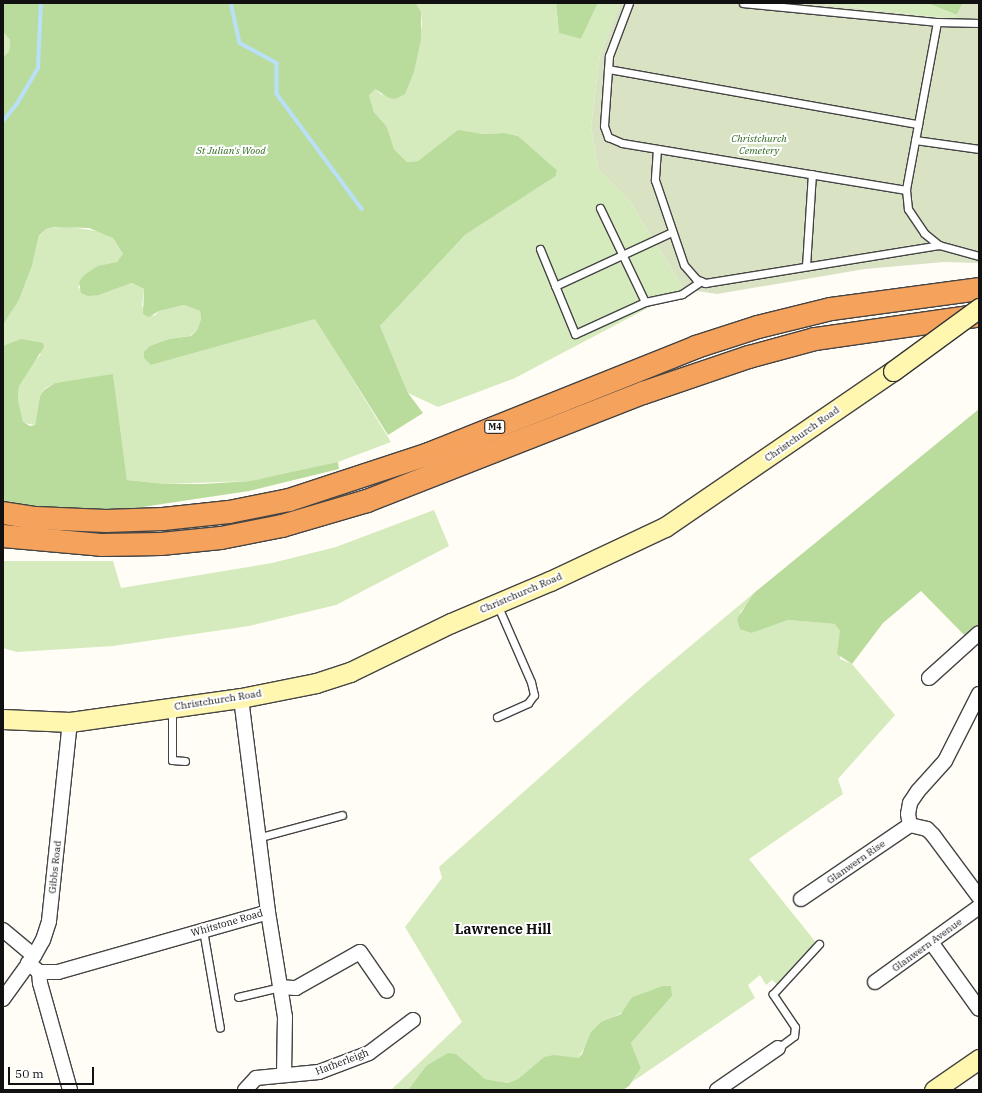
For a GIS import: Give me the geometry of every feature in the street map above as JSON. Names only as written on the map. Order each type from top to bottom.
[{"type":"highway","name":"M4","points":[[3,513],[36,518],[106,521],[163,519],[229,512],[289,500],[429,454],[681,352],[758,327],[831,309],[979,289]]},
{"type":"highway","name":"M4","points":[[3,536],[101,545],[161,544],[221,538],[282,526],[367,501],[643,393],[749,357],[815,340],[979,316]]},
{"type":"street","name":"Christchurch Road","points":[[3,719],[70,722],[241,698],[316,683],[350,672],[497,602],[550,581],[666,527],[893,371],[979,308]]},
{"type":"street","points":[[929,678],[979,633]]},
{"type":"street","points":[[979,694],[946,761],[910,803],[908,814],[910,825],[927,829],[933,835],[979,897]]},
{"type":"street","name":"Whitstone Road","points":[[40,972],[58,972],[268,912],[257,838],[241,698]]},
{"type":"street","name":"Gibbs Road","points":[[3,999],[31,960],[43,940],[49,921],[70,722]]},
{"type":"street","name":"Glanwern Rise","points":[[801,899],[910,825]]},
{"type":"street","name":"Glanwern Avenue","points":[[875,982],[979,907]]},
{"type":"street","points":[[268,912],[285,1017],[284,1073]]},
{"type":"street","points":[[3,930],[40,972],[40,983],[70,1090]]},
{"type":"street","points":[[931,942],[979,1009]]},
{"type":"street","points":[[280,987],[296,988],[360,952],[387,991]]},
{"type":"street","name":"Hatherleigh","points":[[245,1090],[256,1078],[284,1073],[319,1072],[369,1053],[413,1020]]},
{"type":"street","points":[[717,1090],[778,1048]]},
{"type":"street","points":[[934,1090],[979,1059]]},
{"type":"lane","points":[[630,3],[609,56],[604,126],[608,137],[622,143],[906,190]]},
{"type":"lane","points":[[743,3],[937,22],[979,23]]},
{"type":"lane","points":[[937,22],[906,190],[908,209],[914,222],[939,245]]},
{"type":"lane","points":[[608,70],[918,124]]},
{"type":"lane","points":[[915,140],[979,149]]},
{"type":"lane","points":[[657,149],[655,180],[672,232],[684,265],[696,279],[701,281],[705,282],[939,245],[979,256]]},
{"type":"lane","points":[[806,266],[812,174]]},
{"type":"lane","points":[[600,208],[621,255],[645,302]]},
{"type":"lane","points":[[555,286],[672,232]]},
{"type":"lane","points":[[540,249],[575,334],[645,302],[682,294],[701,281]]},
{"type":"lane","points":[[497,602],[531,682],[534,695],[528,703],[497,717]]},
{"type":"lane","points":[[172,708],[172,760],[185,761]]},
{"type":"lane","points":[[257,838],[342,815]]},
{"type":"lane","points":[[203,930],[220,1028]]},
{"type":"lane","points":[[778,1048],[794,1036],[795,1027],[773,994],[819,944]]},
{"type":"lane","points":[[238,997],[280,987]]},
{"type":"green space","name":"St Julian's Wood","points":[[3,3],[416,3],[421,12],[421,39],[414,72],[405,94],[395,99],[389,98],[375,89],[369,95],[374,112],[387,127],[394,149],[407,162],[418,161],[458,130],[483,134],[504,133],[518,136],[557,170],[556,176],[465,235],[380,326],[408,393],[423,413],[388,435],[315,319],[151,365],[144,358],[144,352],[150,346],[169,339],[191,336],[197,330],[201,319],[200,311],[184,305],[159,311],[149,317],[143,314],[144,289],[132,283],[99,295],[88,296],[81,293],[79,282],[84,275],[98,266],[117,262],[123,254],[113,238],[89,228],[55,227],[46,229],[39,236],[32,266],[19,300],[3,325],[3,57],[9,51],[10,40],[3,32]]},
{"type":"green space","points":[[416,3],[556,3],[559,33],[581,39],[598,3],[620,3],[600,54],[591,127],[598,169],[630,202],[684,289],[513,379],[438,407],[408,393],[380,326],[465,235],[556,176],[557,170],[518,136],[504,133],[483,134],[458,131],[418,161],[407,162],[394,149],[387,127],[374,112],[369,95],[371,90],[375,89],[382,95],[414,72],[422,24],[421,12]]},
{"type":"green space","points":[[556,3],[598,3],[581,39],[559,33]]},
{"type":"green space","name":"Christchurch Cemetery","points":[[620,3],[814,3],[955,19],[963,3],[979,3],[979,263],[944,262],[865,269],[717,294],[684,289],[630,202],[598,169],[591,127],[600,54]]},
{"type":"green space","points":[[814,3],[927,3],[957,15],[956,19]]},
{"type":"green space","points":[[927,3],[963,3],[957,15]]},
{"type":"green space","points":[[3,32],[10,40],[9,51],[3,57]]},
{"type":"green space","points":[[64,226],[103,232],[113,238],[123,254],[122,259],[117,262],[84,275],[78,288],[99,295],[132,283],[144,289],[142,306],[154,316],[159,311],[184,305],[200,311],[201,319],[197,330],[190,336],[169,339],[151,365],[315,318],[391,442],[338,462],[286,475],[250,481],[166,484],[127,480],[113,375],[55,383],[44,389],[40,396],[35,425],[23,423],[18,399],[19,385],[26,371],[41,354],[3,346],[3,325],[19,300],[32,266],[39,237],[46,229]]},
{"type":"green space","points":[[21,339],[43,343],[44,347],[19,386],[18,399],[23,422],[30,426],[35,425],[40,396],[44,390],[55,383],[113,374],[127,480],[166,484],[203,484],[250,481],[338,462],[339,469],[249,491],[129,509],[62,509],[3,503],[3,346]]},
{"type":"green space","points":[[979,409],[979,633],[971,642],[921,591],[883,623],[852,664],[837,654],[840,631],[835,624],[788,620],[752,633],[740,629],[737,619],[754,593]]},
{"type":"green space","points":[[434,510],[449,546],[336,605],[249,626],[113,646],[17,652],[3,648],[3,561],[113,561],[121,588],[272,563],[336,547]]},
{"type":"green space","points":[[754,593],[749,603],[740,612],[752,633],[788,620],[836,624],[840,631],[840,659],[852,664],[895,715],[838,779],[843,794],[749,859],[818,945],[780,987],[772,980],[766,985],[760,975],[748,985],[755,998],[632,1082],[641,1068],[631,1043],[672,996],[655,989],[632,997],[625,1011],[613,1017],[587,1044],[578,1058],[544,1057],[518,1079],[508,1083],[485,1079],[476,1072],[426,1066],[408,1090],[391,1090],[462,1022],[405,927],[442,878],[439,867],[645,684]]},
{"type":"green space","points":[[663,986],[671,986],[672,996],[631,1043],[641,1068],[629,1086],[623,1090],[408,1090],[426,1066],[448,1053],[456,1054],[485,1079],[508,1083],[518,1079],[544,1057],[554,1055],[578,1058],[582,1054],[591,1032],[601,1022],[621,1014],[632,997]]},
{"type":"waterway","points":[[3,121],[17,104],[38,68],[41,3]]},
{"type":"waterway","points":[[231,3],[240,43],[277,63],[277,94],[362,209]]},
{"type":"district","name":"Lawrence Hill","points":[[503,929]]}]
